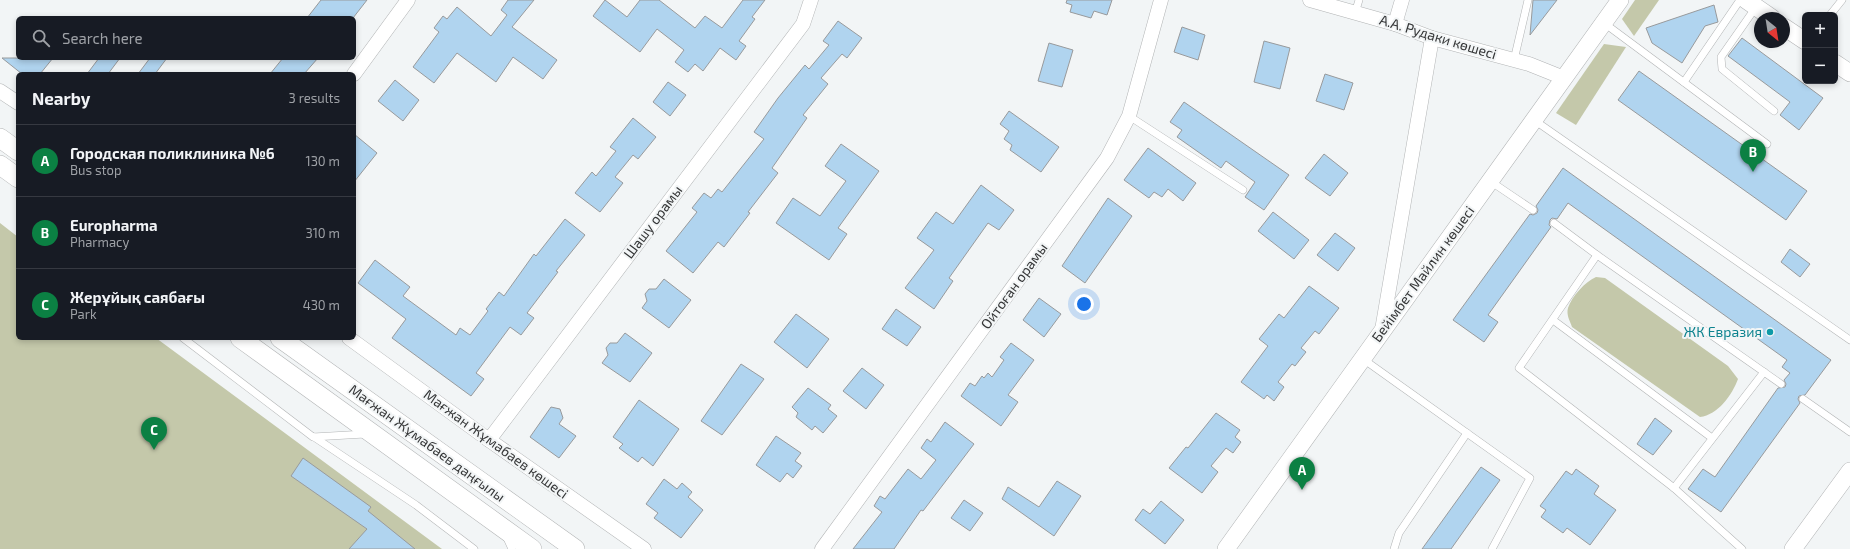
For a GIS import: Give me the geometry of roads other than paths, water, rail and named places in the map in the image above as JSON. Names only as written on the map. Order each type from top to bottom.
[{"type":"main road","points":[[0,138],[16,150]]},
{"type":"main road","points":[[0,165],[16,177]]},
{"type":"main road","name":"Мағжан Жұмабаев даңғылы","points":[[243,340],[532,549]]},
{"type":"main road","name":"Мағжан Жұмабаев даңғылы","points":[[283,340],[575,549]]},
{"type":"street","points":[[355,72],[408,0]]},
{"type":"street","name":"Шашу орамы","points":[[489,440],[803,24],[811,0]]},
{"type":"street","name":"Ойтоған орамы","points":[[822,549],[1107,158],[1130,116],[1161,0]]},
{"type":"street","name":"А.А. Рудаки көшесі","points":[[1310,0],[1357,6],[1395,24],[1432,38],[1514,60],[1564,78]]},
{"type":"street","points":[[1395,24],[1402,0]]},
{"type":"street","name":"Бейімбет Майлин көшесі","points":[[1226,549],[1620,0]]},
{"type":"street","points":[[1751,4],[1763,12]]},
{"type":"street","points":[[1790,31],[1802,40]]},
{"type":"street","points":[[1382,331],[1432,38]]},
{"type":"street","points":[[1838,65],[1850,73]]},
{"type":"street","points":[[0,91],[16,102]]},
{"type":"street","name":"Мағжан Жұмабаев көшесі","points":[[353,340],[489,440],[644,549]]},
{"type":"street","points":[[1793,549],[1850,471]]},
{"type":"lane","points":[[1514,60],[1528,0]]},
{"type":"lane","points":[[1684,82],[1740,0]]},
{"type":"lane","points":[[1832,12],[1842,0]]},
{"type":"lane","points":[[1751,4],[1721,57],[1722,69],[1774,111]]},
{"type":"lane","points":[[1604,23],[1767,144]]},
{"type":"lane","points":[[1130,116],[1243,190]]},
{"type":"lane","points":[[1534,120],[1850,340]]},
{"type":"lane","points":[[1490,181],[1533,210]]},
{"type":"lane","points":[[1554,223],[1597,255],[1781,384]]},
{"type":"lane","points":[[1597,255],[1519,368],[1674,488],[1742,549]]},
{"type":"lane","points":[[1553,320],[1712,438]]},
{"type":"lane","points":[[186,340],[314,437],[416,505],[474,549]]},
{"type":"lane","points":[[1362,359],[1530,478],[1492,549]]},
{"type":"lane","points":[[1674,488],[1764,372]]},
{"type":"lane","points":[[1802,399],[1850,432]]},
{"type":"lane","points":[[1394,549],[1399,533],[1467,433]]},
{"type":"lane","points":[[314,437],[373,434]]},
{"type":"lane","points":[[502,527],[512,549]]},
{"type":"place","name":"Europharma","points":[[1753,172]]},
{"type":"place","name":"ЖК Евразия","points":[[1770,332]]},
{"type":"place","name":"Жерұйық саябағы","points":[[154,450]]},
{"type":"place","name":"Городская поликлиника №6","points":[[1302,490]]}]
